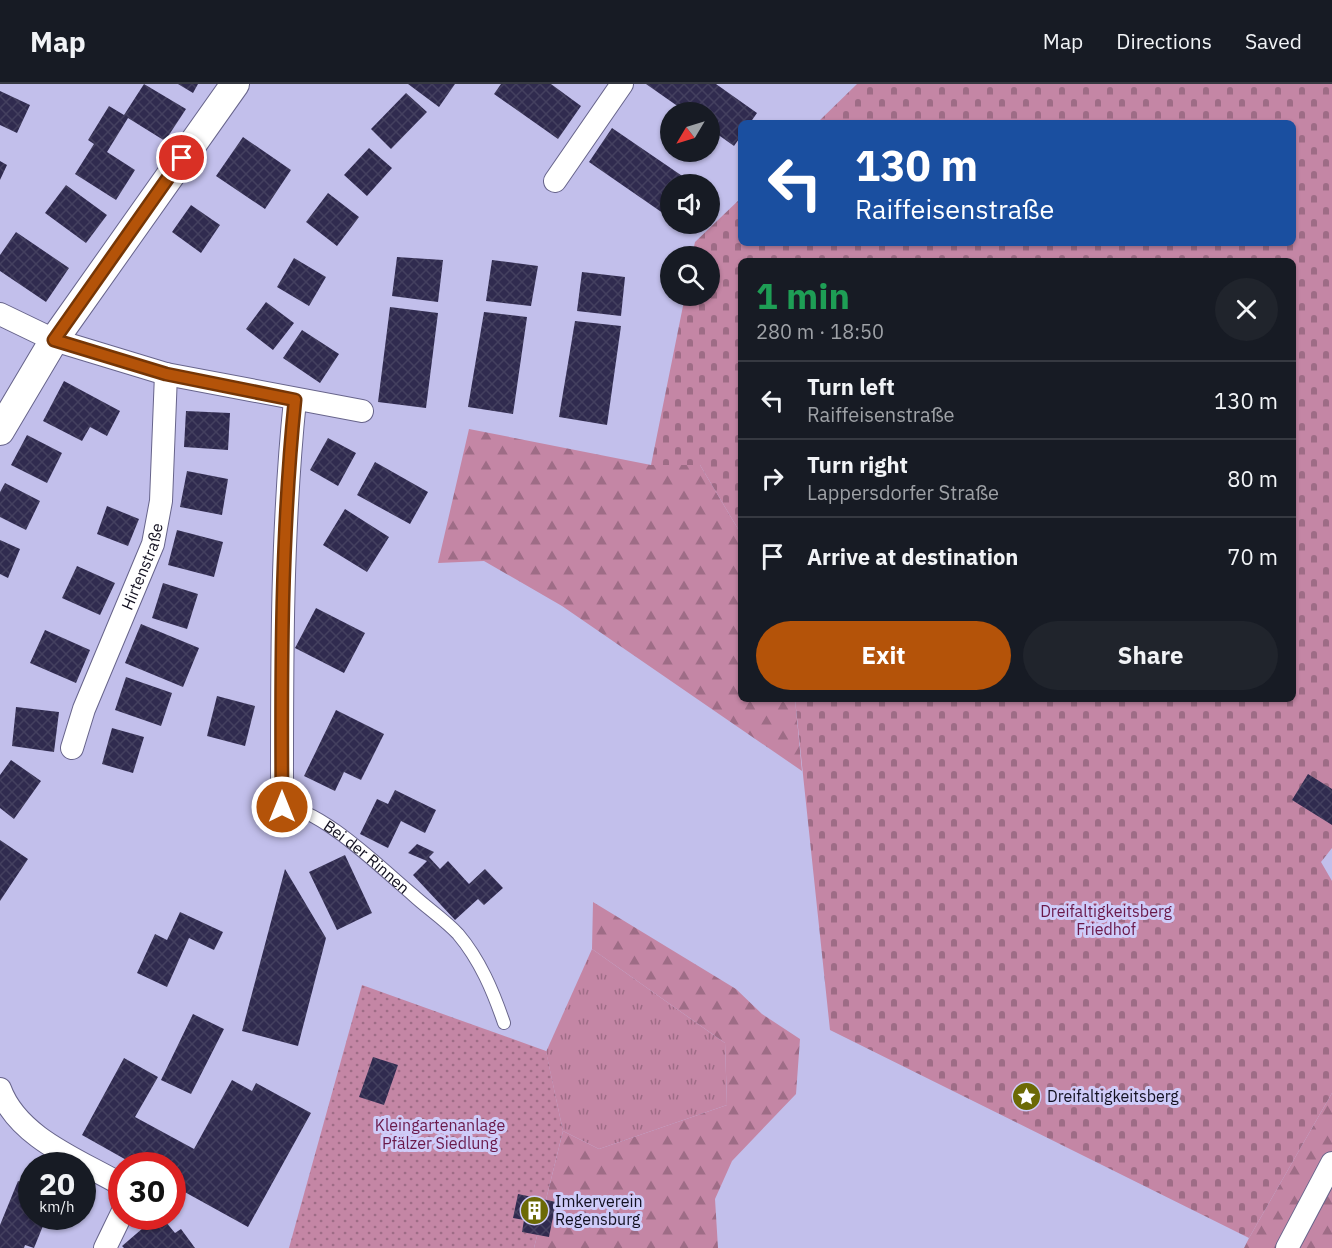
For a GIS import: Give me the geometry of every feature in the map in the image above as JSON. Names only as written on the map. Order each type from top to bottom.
[{"type":"street","points":[[0,431],[54,340],[235,84]]},
{"type":"street","points":[[555,181],[622,84]]},
{"type":"street","points":[[0,314],[54,340],[166,374],[362,411]]},
{"type":"street","name":"Hirtenstraße","points":[[72,748],[84,709],[153,544],[161,501],[166,374]]},
{"type":"street","name":"Bei der Rinnen","points":[[282,807],[281,620],[286,484],[295,400]]},
{"type":"street","points":[[0,1089],[13,1116],[36,1134],[108,1177]]},
{"type":"street","points":[[1287,1248],[1332,1163]]},
{"type":"street","points":[[105,1248],[114,1230]]},
{"type":"lane","name":"Bei der Rinnen","points":[[282,807],[288,807],[315,818],[338,832],[457,933],[477,960],[504,1023]]},
{"type":"green space","name":"Dreifaltigkeitsberg Friedhof","points":[[857,84],[1332,84],[1332,848],[1321,862],[1332,881],[1332,1093],[1249,1238],[830,1030],[795,702],[1296,702],[1296,258],[738,258],[738,529],[700,465],[651,465],[683,306],[720,306],[720,246],[694,246],[695,242],[703,234],[720,234],[720,218],[738,201],[738,246],[1296,246],[1296,120],[820,120]]},
{"type":"green space","points":[[469,429],[651,465],[700,465],[738,529],[738,702],[795,702],[802,771],[562,606],[484,561],[438,563]]},
{"type":"green space","points":[[593,902],[736,989],[762,1014],[800,1039],[796,1094],[732,1161],[715,1199],[718,1248],[534,1248],[563,1131],[599,1149],[727,1105],[725,1043],[592,949]]},
{"type":"green space","points":[[592,949],[725,1043],[727,1105],[599,1149],[563,1131],[546,1052]]},
{"type":"green space","name":"Kleingartenanlage Pfälzer Siedlung","points":[[362,985],[546,1051],[563,1131],[534,1248],[289,1248]]},
{"type":"green space","points":[[1332,1093],[1332,1248],[1244,1248],[1249,1238]]},
{"type":"building","points":[[144,84],[186,109],[165,141],[128,118],[107,152],[135,170],[116,200],[75,174],[94,144],[88,140],[109,106],[124,115]]},
{"type":"building","points":[[178,84],[198,84],[193,93]]},
{"type":"building","points":[[408,84],[455,84],[439,107]]},
{"type":"building","points":[[501,84],[551,84],[581,106],[558,139],[494,94]]},
{"type":"building","points":[[646,84],[716,84],[757,113],[752,120],[738,120],[738,140],[734,146],[720,136],[720,102],[672,102]]},
{"type":"building","points":[[0,91],[30,105],[17,133],[0,125]]},
{"type":"building","points":[[406,93],[427,112],[391,149],[371,129]]},
{"type":"building","points":[[612,128],[679,174],[660,174],[660,211],[589,162]]},
{"type":"building","points":[[243,137],[291,170],[265,209],[216,176]]},
{"type":"building","points":[[369,148],[392,168],[367,196],[344,175]]},
{"type":"building","points":[[0,161],[7,165],[0,180]]},
{"type":"building","points":[[66,185],[107,215],[86,243],[45,213]]},
{"type":"building","points":[[328,193],[359,217],[337,246],[306,222]]},
{"type":"building","points":[[191,205],[220,225],[201,253],[172,232]]},
{"type":"building","points":[[16,232],[69,268],[46,302],[0,271],[0,255]]},
{"type":"building","points":[[397,257],[443,260],[438,302],[392,296]]},
{"type":"building","points":[[294,258],[326,277],[309,306],[277,287]]},
{"type":"building","points":[[492,260],[538,266],[531,306],[486,301]]},
{"type":"building","points":[[582,272],[625,277],[621,316],[577,311]]},
{"type":"building","points":[[266,302],[294,323],[273,350],[246,329]]},
{"type":"building","points":[[390,307],[438,313],[426,408],[378,402]]},
{"type":"building","points":[[484,312],[527,317],[513,414],[468,407]]},
{"type":"building","points":[[575,321],[621,326],[607,425],[559,417]]},
{"type":"building","points":[[302,330],[339,354],[320,383],[283,358]]},
{"type":"building","points":[[64,381],[120,411],[107,436],[90,427],[82,441],[43,421]]},
{"type":"building","points":[[186,411],[230,413],[228,450],[184,447]]},
{"type":"building","points":[[27,435],[62,453],[47,483],[11,465]]},
{"type":"building","points":[[328,438],[356,453],[338,486],[310,470]]},
{"type":"building","points":[[375,462],[428,492],[410,524],[357,495]]},
{"type":"building","points":[[187,471],[228,479],[222,515],[180,507]]},
{"type":"building","points":[[5,483],[40,501],[26,530],[0,517],[0,492]]},
{"type":"building","points":[[107,506],[139,519],[128,546],[97,534]]},
{"type":"building","points":[[345,509],[389,537],[367,572],[323,545]]},
{"type":"building","points":[[177,530],[223,542],[214,577],[168,565]]},
{"type":"building","points":[[0,540],[20,549],[8,578],[0,574]]},
{"type":"building","points":[[77,566],[115,583],[100,615],[62,598]]},
{"type":"building","points":[[163,583],[198,594],[187,629],[152,618]]},
{"type":"building","points":[[316,608],[365,633],[344,673],[295,648]]},
{"type":"building","points":[[141,624],[199,648],[183,687],[125,663]]},
{"type":"building","points":[[45,630],[90,650],[76,683],[30,663]]},
{"type":"building","points":[[126,677],[172,693],[161,726],[115,710]]},
{"type":"building","points":[[217,696],[255,706],[245,746],[207,736]]},
{"type":"building","points":[[16,707],[59,712],[54,752],[12,746]]},
{"type":"building","points":[[336,710],[384,734],[361,780],[344,772],[335,791],[304,776]]},
{"type":"building","points":[[112,728],[144,737],[133,773],[102,764]]},
{"type":"building","points":[[11,760],[41,781],[14,819],[0,808],[0,775]]},
{"type":"building","points":[[1308,774],[1332,789],[1332,825],[1292,800]]},
{"type":"building","points":[[395,790],[436,810],[425,833],[401,821],[388,848],[360,834],[377,799],[388,804]]},
{"type":"building","points":[[0,840],[28,859],[0,901]]},
{"type":"building","points":[[417,844],[434,852],[429,857],[440,869],[448,861],[469,884],[485,869],[503,888],[484,905],[478,899],[455,920],[413,875],[427,861],[408,853]]},
{"type":"building","points":[[345,855],[372,913],[337,930],[309,872]]},
{"type":"building","points":[[285,869],[326,938],[298,1046],[242,1031]]},
{"type":"building","points":[[180,912],[223,932],[214,950],[189,938],[167,987],[137,973],[155,934],[167,940]]},
{"type":"building","points":[[193,1014],[224,1029],[191,1094],[161,1080]]},
{"type":"building","points":[[373,1057],[398,1065],[384,1105],[359,1097]]},
{"type":"building","points":[[124,1058],[158,1077],[135,1117],[194,1149],[232,1080],[252,1091],[256,1083],[311,1113],[248,1227],[186,1193],[186,1152],[112,1152],[82,1135]]},
{"type":"building","points":[[18,1181],[18,1230],[41,1230],[34,1248],[25,1245],[24,1248],[0,1248],[0,1225]]},
{"type":"building","name":"Imkerverein Regensburg","points":[[518,1194],[556,1202],[549,1237],[522,1232],[524,1220],[513,1218]]},
{"type":"building","points":[[141,1230],[173,1230],[175,1233],[182,1230],[195,1248],[124,1248],[122,1246]]},
{"type":"place","name":"Dreifaltigkeitsberg","points":[[1026,1096]]},
{"type":"place","name":"Imkerverein Regensburg","points":[[534,1210]]},
{"type":"route","points":[[182,158],[54,340],[166,374],[295,400],[286,484],[281,620],[282,807]]}]
